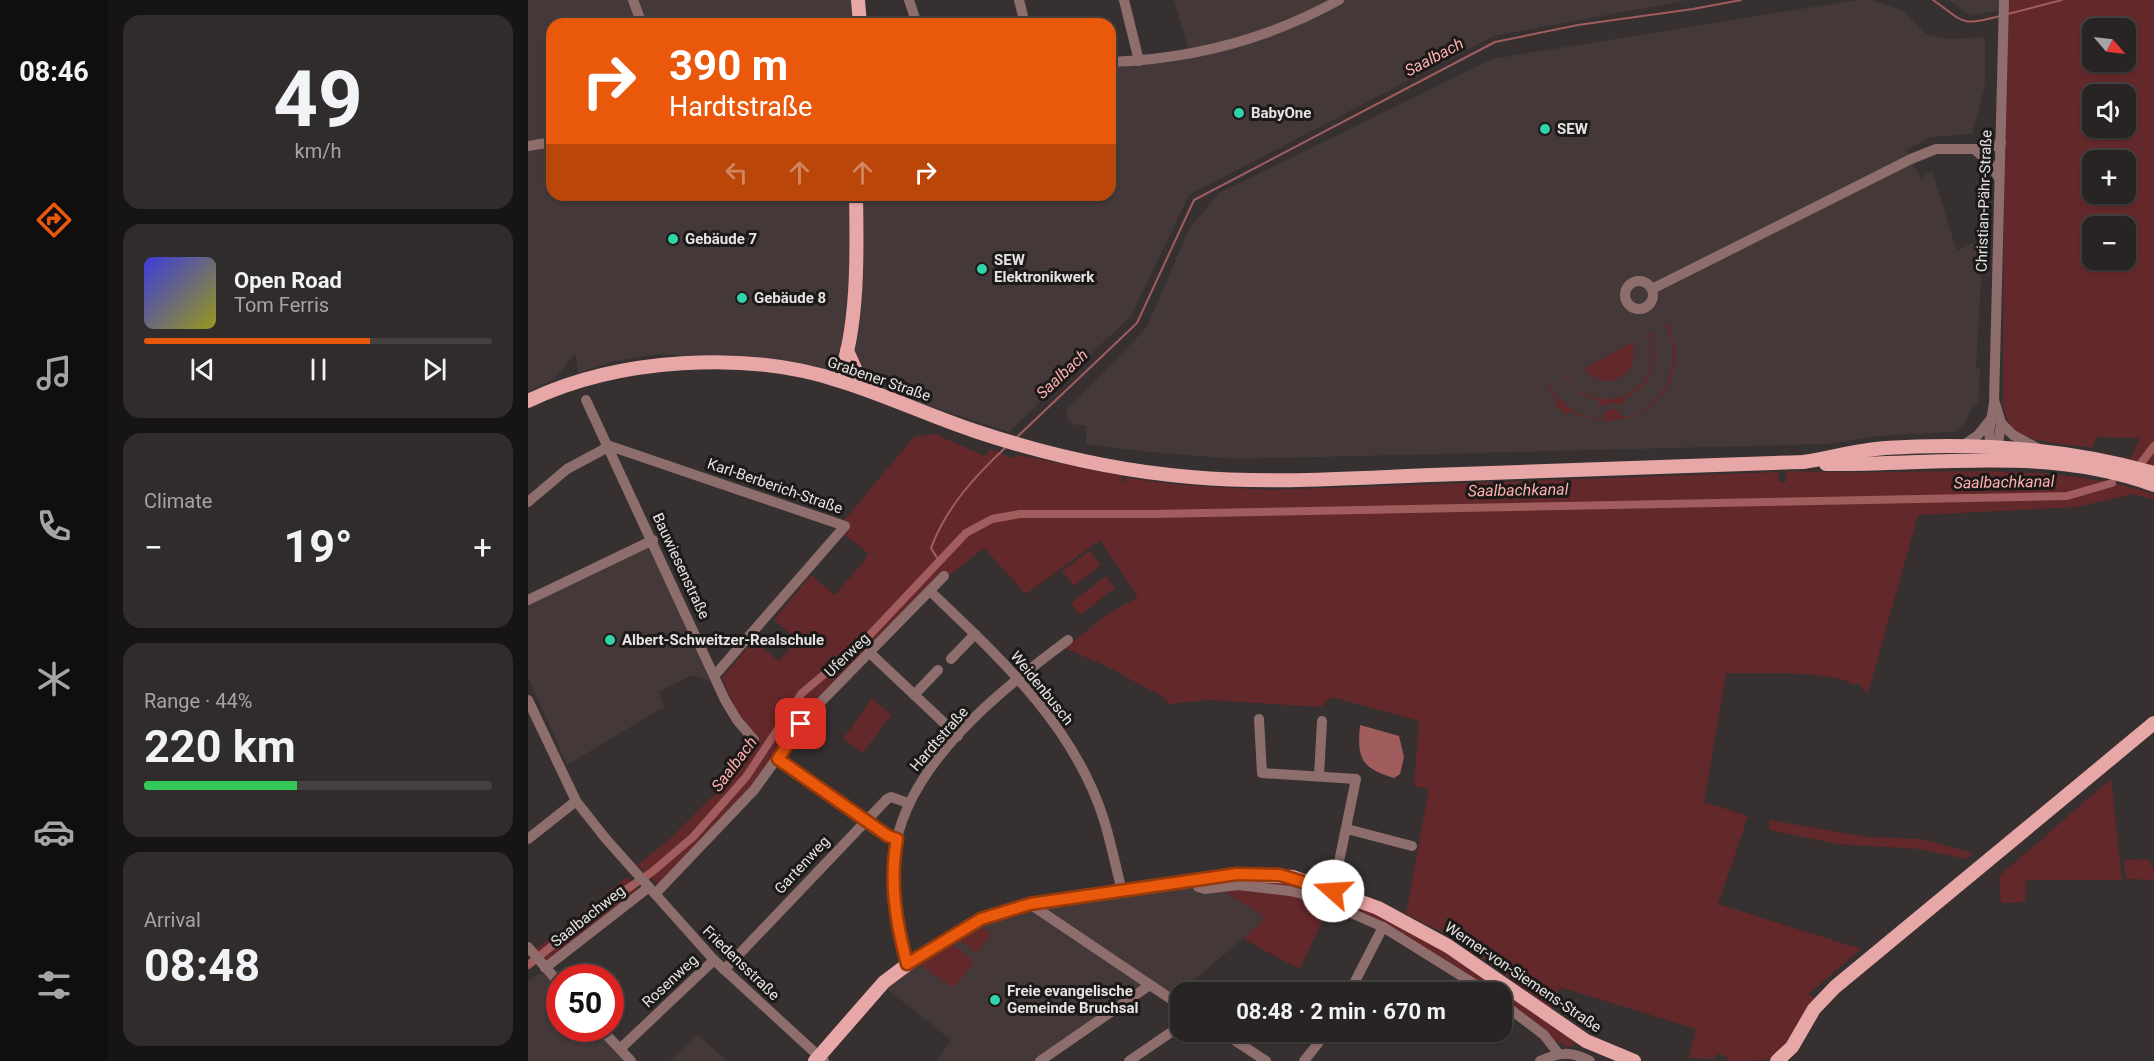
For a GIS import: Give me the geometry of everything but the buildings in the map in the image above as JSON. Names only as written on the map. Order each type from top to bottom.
[{"type":"main road","points":[[858,0],[859,18]]},
{"type":"main road","points":[[838,380],[847,351],[854,289],[856,201]]},
{"type":"main road","points":[[847,351],[857,373],[875,393]]},
{"type":"main road","name":"Grabener Straße","points":[[528,401],[577,383],[624,371],[664,365],[735,363],[767,366],[838,380],[1021,445],[1103,465],[1190,477],[1234,479],[1803,462]]},
{"type":"main road","points":[[1803,462],[1884,448],[1995,446],[2038,449],[2090,457],[2154,473]]},
{"type":"main road","points":[[1803,462],[1851,464],[1993,461],[2085,468],[2154,485]]},
{"type":"main road","points":[[1777,1061],[1791,1047],[1814,1009],[1835,987],[2154,723]]},
{"type":"main road","name":"Werner-von-Siemens-Straße","points":[[819,1059],[877,988],[907,964],[981,919],[1030,904],[1237,874],[1280,875],[1333,891],[1378,909],[1448,946],[1586,1041],[1634,1061]]},
{"type":"street","points":[[633,0],[640,18]]},
{"type":"street","points":[[909,0],[915,18]]},
{"type":"street","points":[[1019,0],[1024,18]]},
{"type":"street","points":[[1124,0],[1138,61]]},
{"type":"street","points":[[1116,62],[1173,58],[1239,43],[1302,19],[1339,0]]},
{"type":"street","name":"Christian-Pähr-Straße","points":[[1993,461],[1996,421],[1994,403],[2004,4]]},
{"type":"street","points":[[528,146],[546,143]]},
{"type":"street","points":[[1652,289],[1903,163],[1936,149],[1993,149],[2001,143]]},
{"type":"street","points":[[1970,148],[1989,162],[1999,178]]},
{"type":"street","name":"Bauwiesenstraße","points":[[586,400],[610,446],[737,720],[754,740]]},
{"type":"street","points":[[1962,446],[1996,421],[2013,435],[2038,449]]},
{"type":"street","points":[[528,502],[567,469],[610,446]]},
{"type":"street","name":"Karl-Berberich-Straße","points":[[610,446],[845,526],[716,675]]},
{"type":"street","points":[[528,600],[653,540]]},
{"type":"street","name":"Uferweg","points":[[650,888],[754,790],[809,714],[931,592],[944,576]]},
{"type":"street","name":"Weidenbusch","points":[[931,592],[1018,677],[1053,720],[1082,768],[1104,819],[1122,891]]},
{"type":"street","points":[[951,658],[975,634]]},
{"type":"street","name":"Hardtstraße","points":[[907,964],[897,925],[892,883],[897,839],[908,803],[933,765],[958,736],[1018,677],[1068,640]]},
{"type":"street","points":[[870,653],[958,736]]},
{"type":"street","points":[[914,695],[938,670]]},
{"type":"street","name":"Friedensstraße","points":[[528,699],[576,801],[634,872],[714,960],[819,1059]]},
{"type":"street","points":[[1259,719],[1262,774],[1356,779],[1333,891]]},
{"type":"street","points":[[1318,776],[1322,721]]},
{"type":"street","points":[[778,759],[897,839]]},
{"type":"street","name":"Gartenweg","points":[[724,970],[866,820],[891,797],[908,803]]},
{"type":"street","points":[[528,839],[576,801]]},
{"type":"street","points":[[1347,829],[1412,846]]},
{"type":"street","points":[[1195,879],[1198,886],[1205,890],[1238,885],[1315,897],[1383,927],[1471,982]]},
{"type":"street","name":"Saalbachweg","points":[[545,967],[650,888]]},
{"type":"street","points":[[1030,904],[1170,998]]},
{"type":"street","points":[[1355,982],[1383,927]]},
{"type":"street","points":[[530,950],[545,967]]},
{"type":"street","name":"Rosenweg","points":[[620,1049],[714,960]]},
{"type":"street","points":[[1040,1061],[1150,985]]},
{"type":"street","points":[[1512,1011],[1544,1035],[1558,1053]]},
{"type":"street","points":[[1129,1061],[1170,1033]]},
{"type":"street","points":[[1578,1054],[1586,1041]]},
{"type":"street","points":[[613,1042],[631,1061]]},
{"type":"street","points":[[1237,1042],[1266,1061]]},
{"type":"street","points":[[1304,1061],[1319,1042]]},
{"type":"street","points":[[1540,1061],[1558,1053],[1578,1054],[1590,1061]]},
{"type":"shaded area","points":[[528,0],[856,0],[856,18],[546,18],[546,142],[528,145]]},
{"type":"shaded area","points":[[1174,0],[1688,0],[1494,36],[1189,195],[1131,316],[1009,432],[877,389],[855,361],[857,201],[1116,201],[1116,61],[1190,55]]},
{"type":"shaded area","points":[[1856,0],[1871,0],[1904,11],[1926,34],[1948,39],[1985,37],[1985,84],[1972,134],[1931,137],[1906,150],[1921,178],[1932,171],[1957,251],[1978,241],[1983,250],[1976,367],[1980,368],[1978,405],[1974,405],[1963,426],[1955,432],[1877,436],[1829,444],[1237,459],[1148,452],[1086,444],[1086,425],[1076,425],[1068,420],[1066,411],[1147,327],[1189,229],[1219,193],[1492,59]]},
{"type":"shaded area","points":[[1949,0],[2004,0],[2004,9],[1971,16]]},
{"type":"shaded area","points":[[2004,0],[2154,0],[2154,467],[2129,462],[2140,438],[2096,437],[2092,448],[2030,438],[2015,430],[2007,419],[2003,405]]},
{"type":"shaded area","points":[[546,144],[546,201],[852,201],[848,336],[837,376],[711,358],[659,354],[611,362],[579,373],[575,354],[553,380],[528,391],[528,148]]},
{"type":"shaded area","points":[[1673,322],[1669,326],[1675,350],[1673,371],[1665,390],[1652,405],[1635,415],[1615,420],[1593,419],[1570,411],[1567,415],[1555,405],[1558,401],[1548,387],[1543,389],[1555,383],[1550,386],[1560,399],[1573,410],[1588,417],[1605,418],[1603,413],[1611,409],[1620,411],[1620,416],[1623,417],[1637,413],[1652,403],[1666,384],[1672,362],[1672,350],[1667,327],[1662,328]]},
{"type":"shaded area","points":[[1654,331],[1651,335],[1655,355],[1651,373],[1640,388],[1623,399],[1624,405],[1611,403],[1598,407],[1599,401],[1583,395],[1567,378],[1561,380],[1573,373],[1568,377],[1581,391],[1596,398],[1613,398],[1628,394],[1641,384],[1650,371],[1653,355],[1649,336],[1643,337]]},
{"type":"shaded area","points":[[1636,340],[1633,344],[1632,365],[1620,378],[1611,381],[1602,380],[1593,377],[1585,369],[1580,371]]},
{"type":"shaded area","points":[[935,434],[985,456],[991,449],[1012,458],[1019,455],[1122,476],[1121,484],[1126,478],[1182,485],[1268,490],[1778,472],[1779,482],[1786,482],[1786,471],[1994,471],[2090,479],[2154,494],[2154,500],[2134,494],[2076,507],[1918,515],[1868,693],[1858,683],[1853,685],[1830,677],[1726,673],[1704,802],[1748,816],[1718,904],[1861,949],[1809,994],[1816,999],[1795,1034],[1781,1050],[1765,1060],[1727,1061],[1728,1057],[1717,1054],[1713,1059],[1689,1058],[1696,1029],[1560,987],[1551,1009],[1462,942],[1406,914],[1429,789],[1414,786],[1419,721],[1332,697],[1320,707],[1210,700],[1169,704],[1163,697],[1106,666],[1065,648],[1109,613],[1138,597],[1100,540],[1026,594],[984,548],[930,590],[827,691],[762,776],[660,886],[637,865],[672,837],[724,785],[756,737],[736,710],[722,678],[753,641],[779,661],[797,640],[774,620],[811,575],[835,595],[865,560],[868,553],[837,529],[914,437]]},
{"type":"shaded area","name":"Albert-Schweitzer-Realschule","points":[[652,543],[709,680],[693,675],[659,691],[664,707],[567,765],[528,677],[528,605]]},
{"type":"shaded area","points":[[1089,551],[1101,565],[1074,586],[1062,571]]},
{"type":"shaded area","points":[[1106,576],[1115,588],[1080,615],[1071,603]]},
{"type":"shaded area","points":[[872,698],[891,715],[863,753],[843,739]]},
{"type":"shaded area","points":[[1360,725],[1399,736],[1404,757],[1400,774],[1394,778],[1368,766],[1359,746]]},
{"type":"shaded area","points":[[2111,779],[2122,880],[2026,880],[2025,902],[2001,903],[1999,876]]},
{"type":"shaded area","points":[[1769,820],[1868,837],[1922,839],[1973,853],[1966,859],[1919,849],[1837,844],[1770,830]]},
{"type":"shaded area","points":[[2147,859],[2154,868],[2154,880],[2126,879],[2124,860]]},
{"type":"shaded area","points":[[1280,875],[1378,908],[1493,982],[1473,982],[1440,960],[1330,904],[1300,969],[1243,939],[1266,918],[1219,888]]},
{"type":"shaded area","points":[[627,877],[639,891],[547,964],[536,949]]},
{"type":"shaded area","points":[[1184,887],[1224,891],[1267,918],[1192,982],[1170,982],[1170,1000],[1167,1003],[1141,987],[1033,1061],[939,1061],[937,1060],[951,1040],[886,988],[921,960],[996,918],[1074,902]]},
{"type":"shaded area","points":[[983,928],[991,934],[976,953],[960,940]]},
{"type":"shaded area","points":[[952,944],[971,959],[973,964],[953,988],[919,964]]},
{"type":"shaded area","points":[[538,974],[546,975],[546,1042],[611,1042],[629,1061],[528,1061],[528,981]]},
{"type":"shaded area","points":[[1512,994],[1546,1016],[1574,1041],[1574,1045],[1568,1047],[1544,1035],[1512,1011]]},
{"type":"shaded area","points":[[698,1035],[727,1061],[671,1061]]},
{"type":"waterway","name":"Saalbach","points":[[1016,438],[1137,323],[1194,200],[1495,42],[1578,25],[1741,0]]},
{"type":"waterway","name":"Saalbach","points":[[1933,0],[1957,18],[1969,22],[2000,16]]},
{"type":"waterway","name":"Saalbach","points":[[2008,14],[2062,0]]},
{"type":"waterway","name":"Saalbach","points":[[939,561],[931,548],[945,519],[973,480],[1007,446]]},
{"type":"waterway","name":"Saalbachkanal","points":[[2142,462],[2154,446]]},
{"type":"waterway","name":"Saalbachkanal","points":[[528,965],[602,906],[652,872],[693,837],[746,777],[802,693],[865,640],[966,533],[992,519],[1020,514],[1153,514],[2067,496],[2112,483]]},
{"type":"place","name":"BabyOne","points":[[1239,113]]},
{"type":"place","name":"SEW","points":[[1545,129]]},
{"type":"place","name":"Gebäude 7","points":[[673,239]]},
{"type":"place","name":"SEW Elektronikwerk","points":[[982,269]]},
{"type":"place","name":"Gebäude 8","points":[[742,298]]},
{"type":"place","name":"Albert-Schweitzer-Realschule","points":[[610,640]]},
{"type":"place","name":"Freie evangelische Gemeinde Bruchsal","points":[[995,1000]]},
{"type":"route","points":[[801,724],[778,759],[888,836],[897,839],[892,883],[897,925],[907,964],[981,919],[1030,904],[1237,874],[1293,877],[1333,891]]}]
